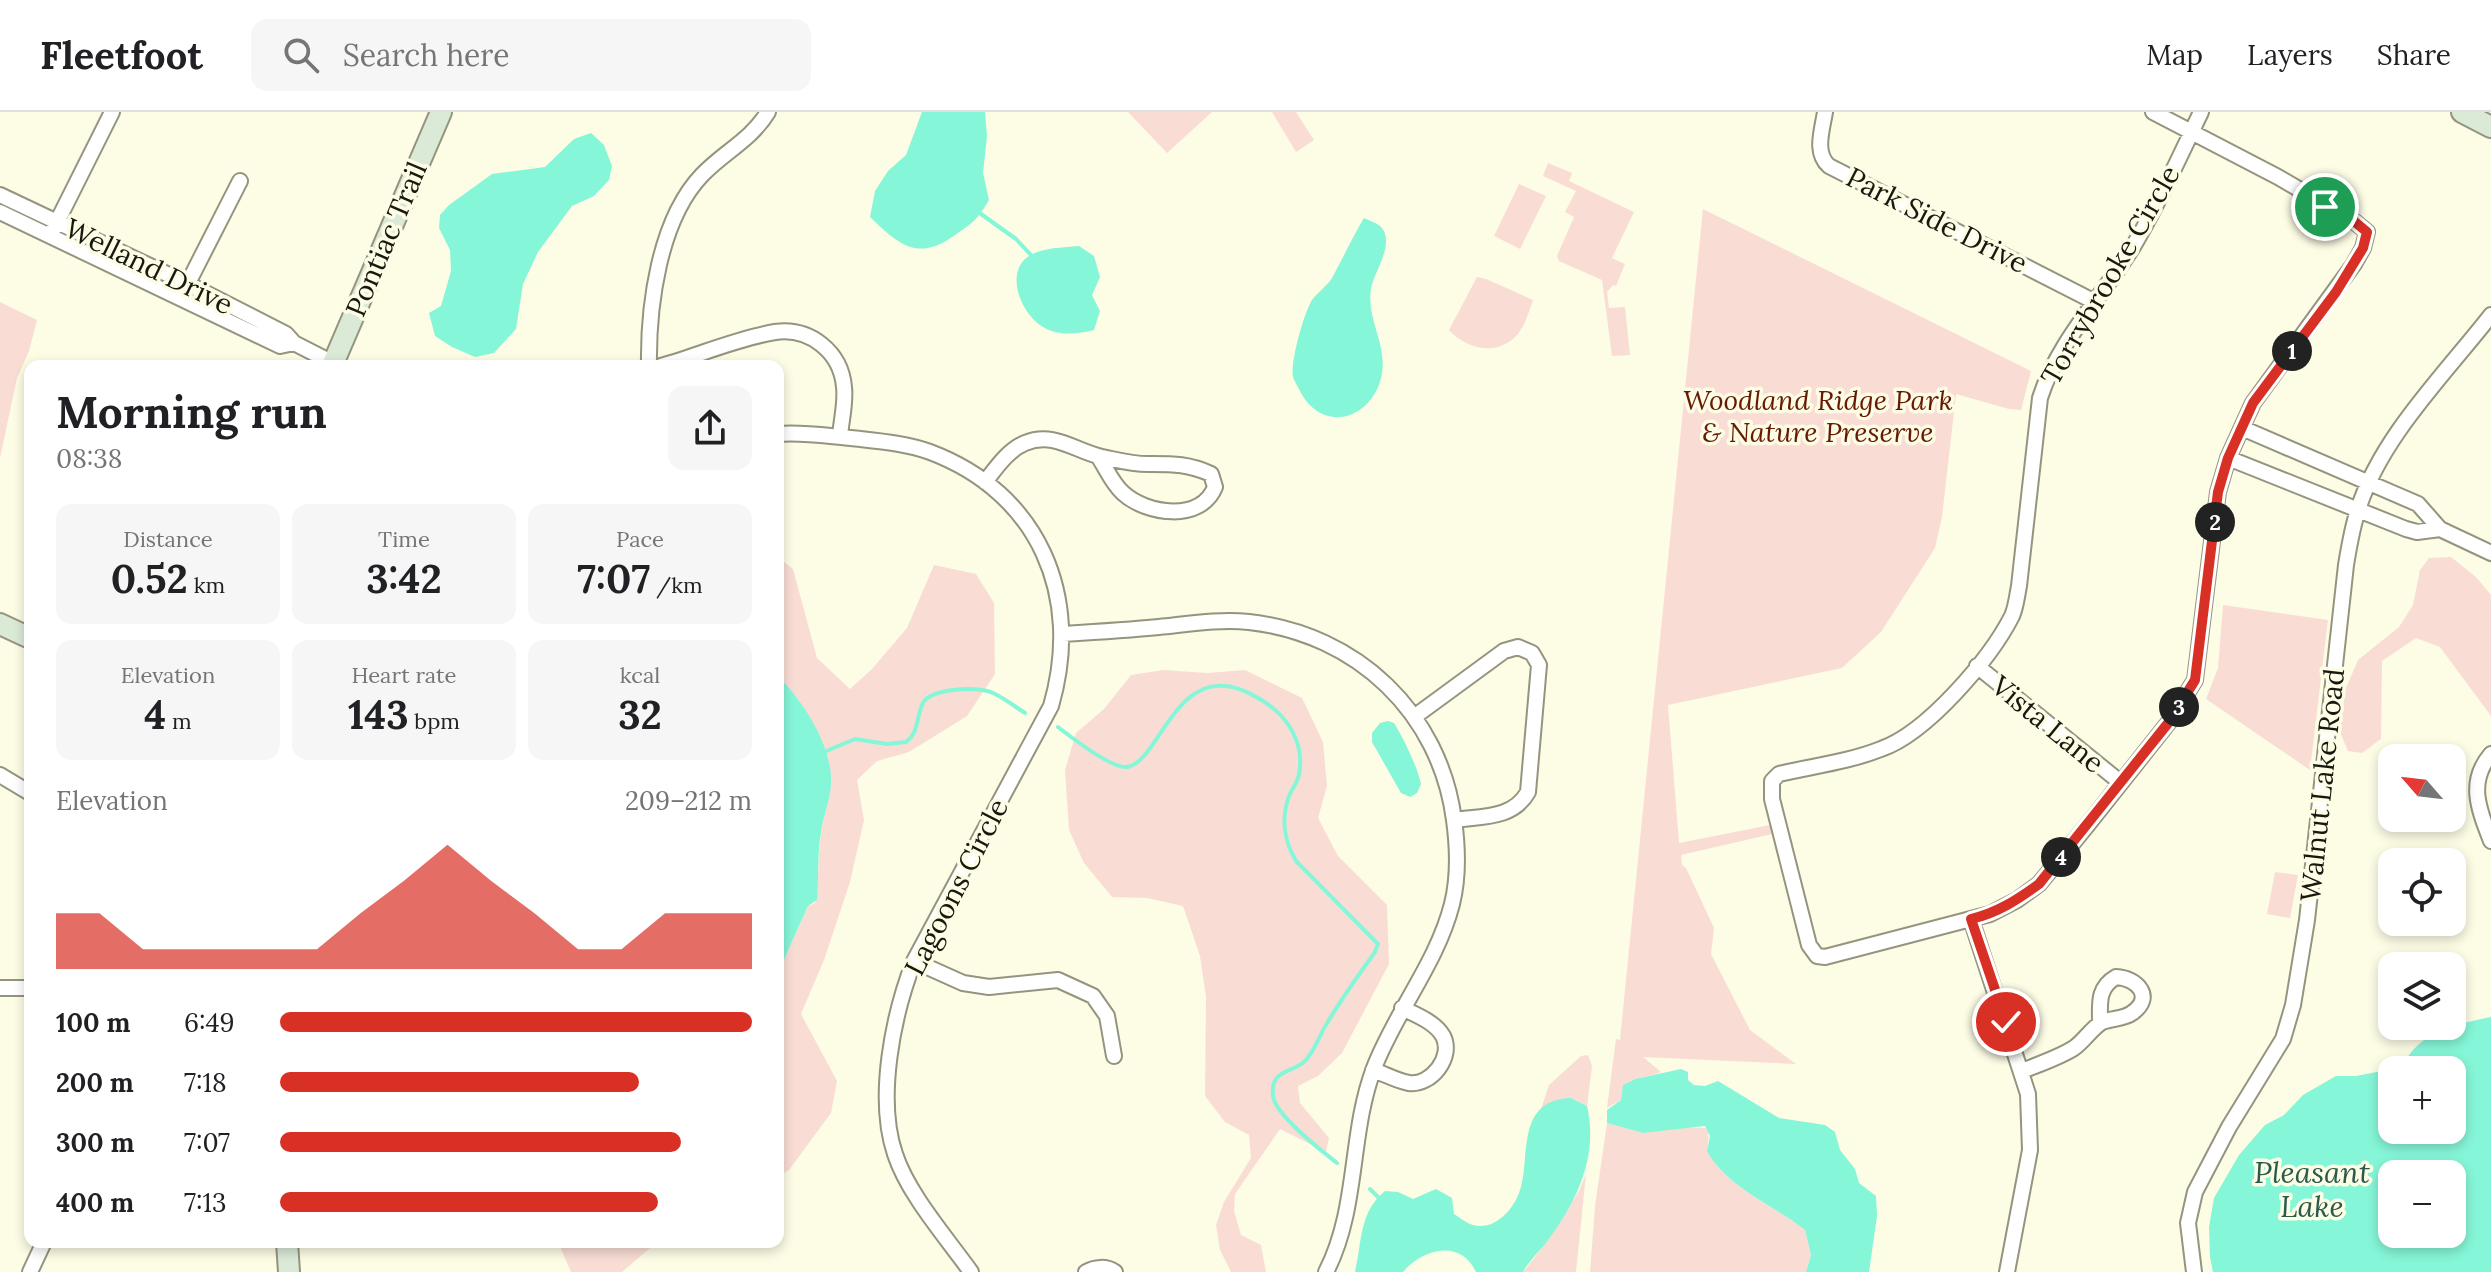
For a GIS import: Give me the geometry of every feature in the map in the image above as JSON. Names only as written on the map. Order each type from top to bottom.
[{"type":"main road","name":"Pontiac Trail","points":[[335,360],[441,112]]},
{"type":"main road","points":[[2462,112],[2491,127]]},
{"type":"main road","points":[[0,624],[24,635]]},
{"type":"main road","points":[[287,1248],[289,1272]]},
{"type":"street","points":[[50,237],[112,112]]},
{"type":"street","points":[[649,360],[654,281],[682,204],[700,177],[756,130],[768,112]]},
{"type":"street","name":"Park Side Drive","points":[[1825,112],[1820,152],[1821,159],[1829,166],[2095,302]]},
{"type":"street","points":[[2153,112],[2192,131]]},
{"type":"street","name":"Torrybrooke Circle","points":[[2192,131],[2278,177],[2367,232],[2354,264],[2253,403],[2228,458],[2218,492],[2195,680],[2169,722],[2039,884],[1990,914],[1847,953],[1817,956],[1809,945],[1772,799],[1772,781],[1779,774],[1883,749],[1914,732],[1977,666],[2014,612],[2040,398],[2047,377],[2136,243],[2201,112]]},
{"type":"street","points":[[181,298],[240,181]]},
{"type":"street","name":"Welland Drive","points":[[0,195],[188,284],[286,334],[294,343],[326,360]]},
{"type":"street","name":"Welland Drive","points":[[0,212],[280,346],[294,343]]},
{"type":"street","name":"Walnut Lake Road","points":[[2194,1272],[2188,1223],[2195,1192],[2229,1127],[2283,1039],[2293,1005],[2307,920],[2346,565],[2358,509],[2368,483],[2393,441],[2491,315]]},
{"type":"street","points":[[681,360],[776,332],[805,334],[825,346],[839,366],[844,388],[840,437]]},
{"type":"street","points":[[2242,428],[2418,504],[2440,529],[2491,553]]},
{"type":"street","name":"Lagoons Circle","points":[[784,434],[893,443],[928,451],[955,463],[1004,498],[1042,547],[1058,590],[1063,634],[1062,663],[1051,706],[914,961],[904,988],[891,1058],[887,1096],[889,1129],[895,1155],[909,1185],[971,1272]]},
{"type":"street","points":[[985,482],[1003,459],[1025,443],[1052,439],[1098,456],[1148,465],[1186,464],[1211,474],[1215,487],[1204,505],[1195,508],[1170,511],[1150,508],[1123,492],[1098,456]]},
{"type":"street","points":[[2228,458],[2417,532],[2440,529]]},
{"type":"street","points":[[1063,634],[1208,622],[1247,622],[1289,629],[1325,643],[1377,676],[1402,699],[1427,735],[1445,776],[1454,820],[1458,875],[1452,903],[1443,935],[1402,1008],[1373,1070],[1365,1095],[1347,1216],[1337,1251],[1326,1272]]},
{"type":"street","points":[[1414,717],[1504,651],[1518,647],[1532,653],[1539,665],[1528,792],[1521,805],[1510,812],[1454,820]]},
{"type":"street","name":"Vista Lane","points":[[1977,666],[2120,782]]},
{"type":"street","points":[[2491,754],[2481,767],[2476,784],[2491,841]]},
{"type":"street","points":[[0,775],[24,789]]},
{"type":"street","points":[[1971,919],[2028,1094],[2030,1150],[2007,1272]]},
{"type":"street","points":[[914,961],[963,983],[989,987],[1058,980],[1093,996],[1107,1016],[1114,1056]]},
{"type":"street","points":[[0,988],[24,988]]},
{"type":"street","points":[[1373,1070],[1410,1083],[1426,1081],[1438,1070],[1446,1047],[1443,1036],[1431,1024],[1402,1008]]},
{"type":"street","points":[[2022,1071],[2074,1048],[2100,1023]]},
{"type":"street","points":[[30,1272],[41,1248]]},
{"type":"street","points":[[1086,1272],[1093,1268],[1115,1272]]},
{"type":"green space","points":[[1128,112],[1212,112],[1167,153]]},
{"type":"green space","points":[[1272,112],[1296,112],[1314,140],[1296,152]]},
{"type":"green space","points":[[1548,163],[1572,173],[1569,181],[1634,212],[1612,258],[1625,264],[1616,286],[1613,285],[1607,292],[1609,308],[1625,307],[1630,355],[1612,356],[1602,280],[1559,261],[1557,256],[1574,217],[1565,212],[1576,191],[1543,176]]},
{"type":"green space","points":[[1519,184],[1546,196],[1520,249],[1494,236]]},
{"type":"green space","name":"Woodland Ridge Park & Nature Preserve","points":[[1703,209],[2031,371],[2021,410],[1956,394],[1942,517],[1935,548],[1881,632],[1842,668],[1668,705],[1679,843],[1770,825],[1772,834],[1681,855],[1682,865],[1714,928],[1711,954],[1750,1030],[1796,1064],[1643,1057],[1661,1072],[1629,1082],[1622,1091],[1621,1100],[1607,1108],[1616,1039],[1620,1040]]},
{"type":"green space","points":[[1477,277],[1533,300],[1520,331],[1500,346],[1473,346],[1449,330]]},
{"type":"green space","points":[[0,302],[37,320],[29,351],[17,378],[0,458]]},
{"type":"green space","points":[[2451,557],[2476,577],[2491,595],[2491,716],[2440,647],[2416,638],[2382,661],[2381,739],[2362,753],[2348,751],[2339,730],[2346,688],[2358,660],[2399,627],[2413,605],[2420,570],[2429,558]]},
{"type":"green space","points":[[784,562],[793,569],[817,658],[850,689],[872,669],[907,628],[934,565],[976,574],[994,603],[995,674],[967,716],[909,752],[877,761],[857,780],[864,820],[850,882],[824,960],[801,1014],[837,1081],[831,1113],[784,1173],[784,960],[808,906],[815,903],[822,827],[830,782],[828,761],[819,734],[784,683]]},
{"type":"green space","points":[[2223,605],[2328,620],[2310,770],[2206,699],[2218,668]]},
{"type":"green space","points":[[1163,670],[1208,673],[1245,670],[1302,698],[1323,742],[1327,786],[1318,818],[1338,856],[1387,905],[1389,964],[1342,1053],[1318,1076],[1298,1086],[1300,1103],[1329,1138],[1326,1152],[1280,1129],[1235,1194],[1234,1211],[1241,1235],[1261,1245],[1266,1272],[1231,1272],[1220,1250],[1216,1225],[1224,1202],[1251,1158],[1249,1135],[1225,1122],[1205,1096],[1206,997],[1200,956],[1183,906],[1147,898],[1112,897],[1084,863],[1069,830],[1065,770],[1076,733],[1104,709],[1131,675]]},
{"type":"green space","points":[[2275,872],[2298,875],[2290,918],[2267,914]]},
{"type":"green space","points":[[1588,1055],[1592,1066],[1587,1106],[1571,1098],[1540,1112],[1549,1085],[1581,1056]]},
{"type":"green space","points":[[1607,1123],[1643,1133],[1680,1127],[1707,1128],[1709,1154],[1720,1169],[1742,1189],[1805,1230],[1811,1255],[1806,1272],[1590,1272],[1595,1206]]},
{"type":"green space","points":[[1586,1174],[1576,1272],[1523,1272],[1545,1244],[1579,1191]]},
{"type":"green space","points":[[561,1248],[650,1248],[622,1272],[571,1272]]},
{"type":"water","points":[[922,112],[985,112],[987,136],[983,173],[989,200],[978,216],[961,231],[942,243],[919,249],[900,242],[870,217],[875,191],[888,171],[906,155]]},
{"type":"water","points":[[591,133],[604,145],[612,166],[609,180],[594,196],[572,206],[538,252],[523,284],[516,329],[494,353],[475,357],[435,336],[429,313],[441,306],[451,271],[450,250],[439,228],[440,215],[492,174],[545,167],[574,139]]},
{"type":"water","points":[[1364,218],[1380,226],[1386,240],[1370,300],[1382,352],[1382,373],[1370,401],[1348,416],[1335,417],[1311,406],[1301,393],[1293,377],[1294,360],[1309,306],[1332,278]]},
{"type":"water","points":[[1079,246],[1094,256],[1100,277],[1092,295],[1100,311],[1094,330],[1069,334],[1050,331],[1037,323],[1024,307],[1017,287],[1019,267],[1037,252]]},
{"type":"water","points":[[784,683],[815,726],[830,770],[831,784],[820,841],[817,900],[808,906],[784,960]]},
{"type":"water","points":[[1388,721],[1398,729],[1419,777],[1421,784],[1417,793],[1410,797],[1401,793],[1372,742],[1372,733],[1380,723]]},
{"type":"water","name":"Pleasant Lake","points":[[2491,1017],[2491,1272],[2213,1272],[2209,1227],[2214,1198],[2239,1155],[2265,1125],[2284,1115],[2303,1095],[2336,1076],[2378,1072],[2378,1144],[2466,1144],[2466,1056],[2408,1056],[2424,1040],[2466,1040],[2466,1023]]},
{"type":"water","points":[[1681,1069],[1688,1072],[1688,1080],[1694,1085],[1705,1086],[1718,1081],[1779,1118],[1825,1125],[1835,1132],[1840,1150],[1855,1169],[1859,1183],[1876,1196],[1877,1216],[1869,1272],[1806,1272],[1811,1255],[1805,1230],[1726,1175],[1707,1151],[1710,1136],[1705,1126],[1643,1133],[1607,1123],[1607,1110],[1621,1100],[1623,1085],[1635,1079]]},
{"type":"water","points":[[1571,1098],[1587,1106],[1590,1143],[1587,1161],[1567,1212],[1523,1272],[1476,1272],[1461,1255],[1441,1251],[1421,1257],[1403,1272],[1355,1272],[1366,1218],[1370,1208],[1385,1191],[1398,1192],[1413,1199],[1436,1189],[1452,1198],[1454,1214],[1470,1224],[1487,1225],[1501,1218],[1513,1205],[1520,1190],[1533,1119],[1553,1101]]},
{"type":"waterway","points":[[981,214],[1016,239],[1032,256]]},
{"type":"waterway","points":[[1058,727],[1101,757],[1126,767],[1137,763],[1147,753],[1178,708],[1191,696],[1207,688],[1225,686],[1264,701],[1281,715],[1292,730],[1300,765],[1285,813],[1289,846],[1296,861],[1378,944],[1308,1058],[1299,1066],[1282,1073],[1273,1088],[1273,1096],[1282,1113],[1337,1163]]},
{"type":"waterway","points":[[824,752],[855,739],[887,744],[906,742],[915,729],[923,703],[927,698],[945,691],[987,691],[1025,713]]},
{"type":"waterway","points":[[1370,1189],[1378,1197]]},
{"type":"route","points":[[2006,1022],[1971,919],[1990,914],[2039,884],[2169,722],[2195,680],[2218,492],[2228,458],[2253,403],[2336,292],[2363,248],[2367,232],[2355,222],[2325,207]]}]
